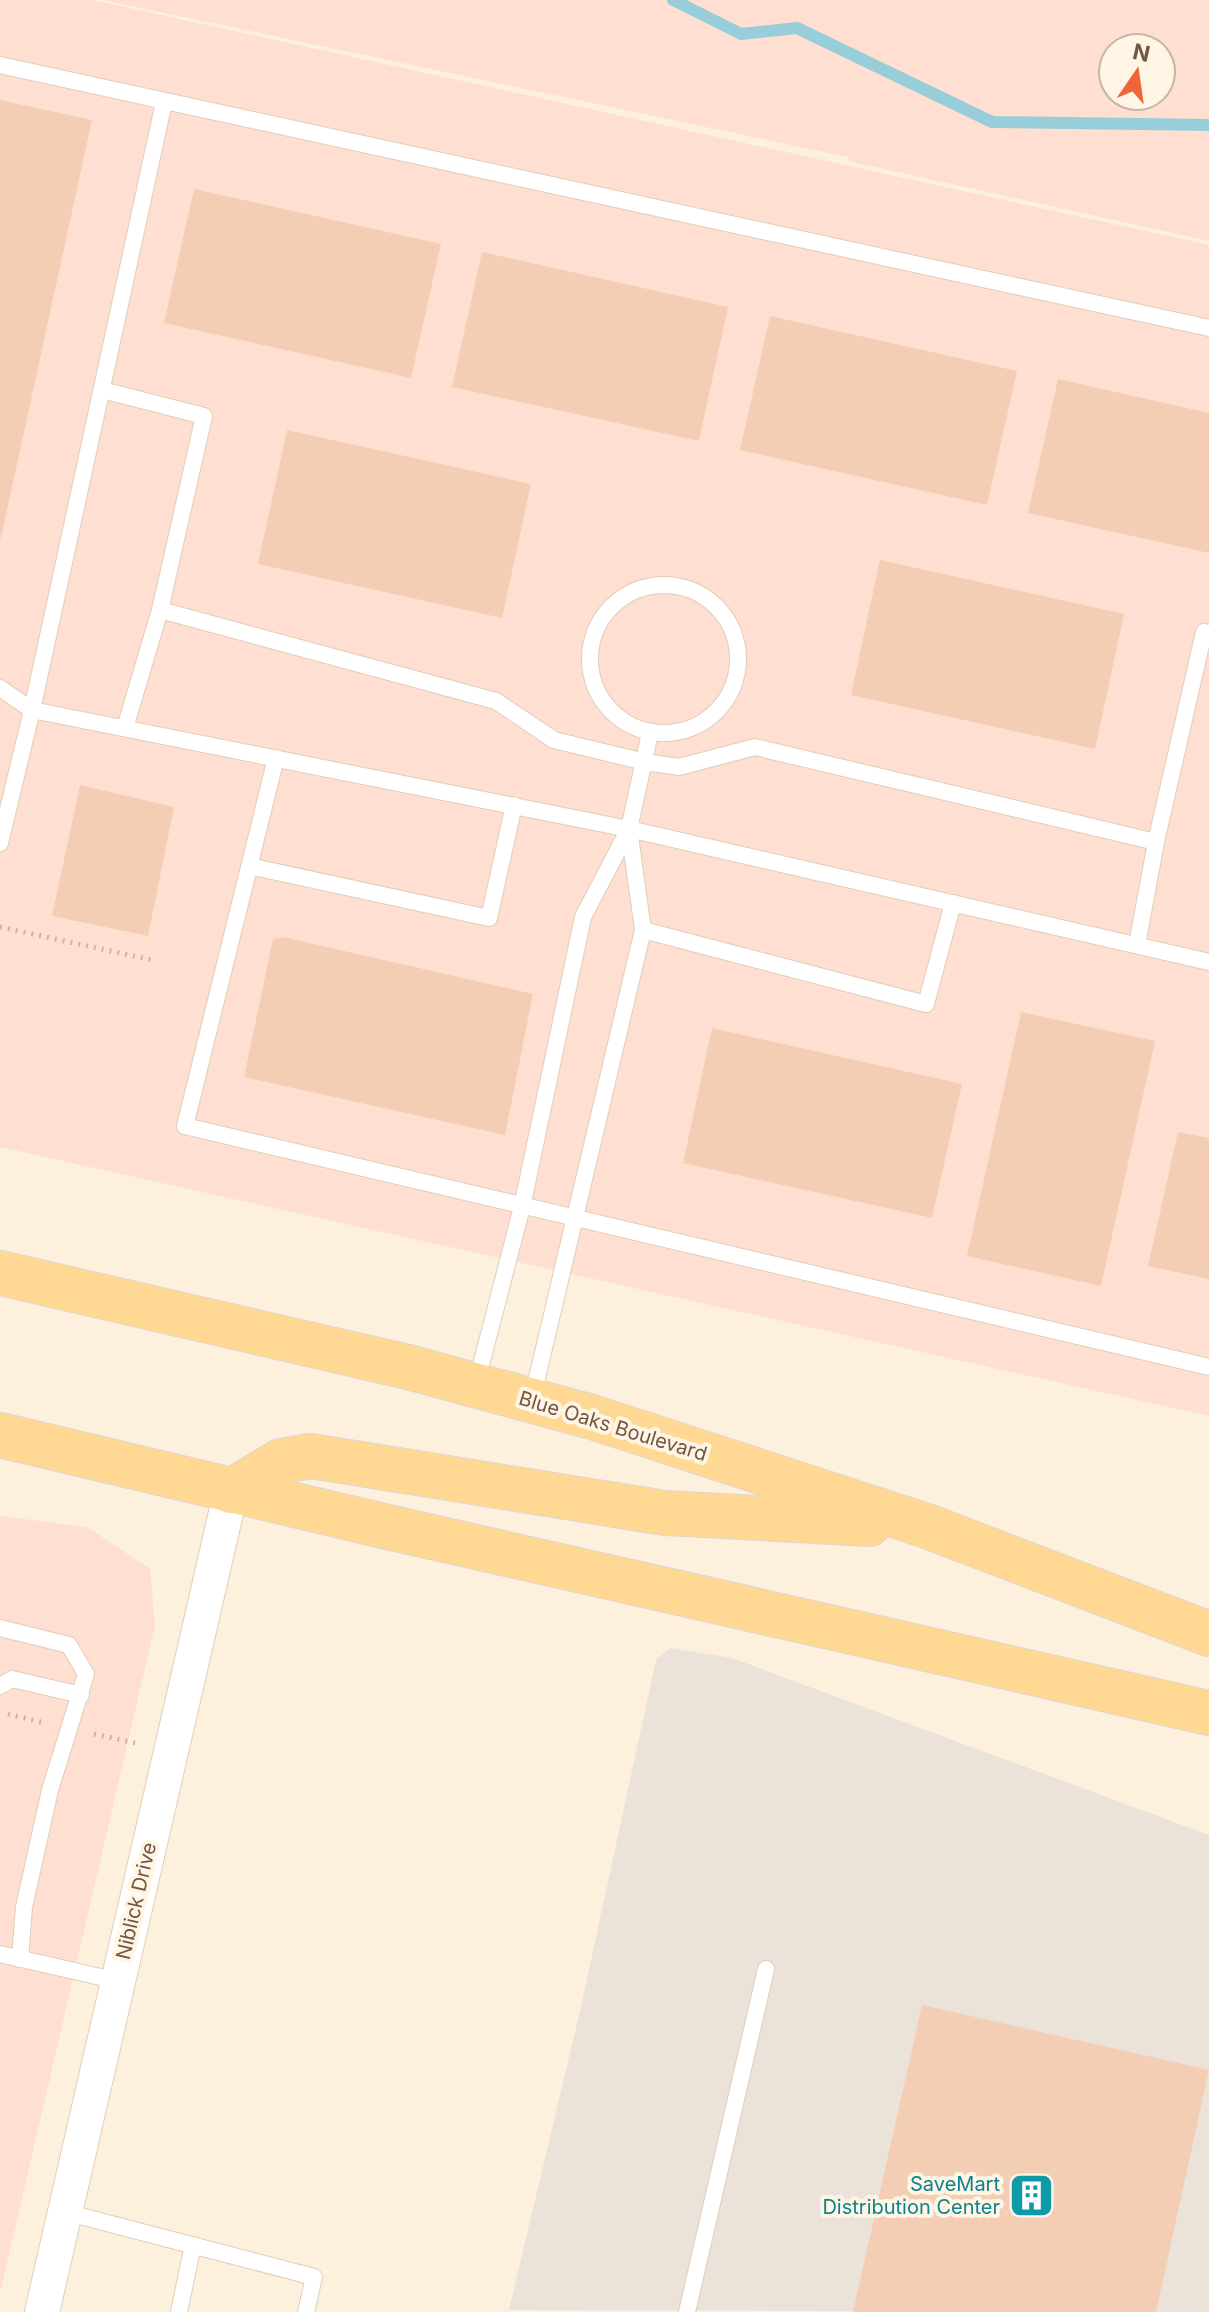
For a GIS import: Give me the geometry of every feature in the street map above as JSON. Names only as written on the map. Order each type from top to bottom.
[{"type":"main road","name":"Blue Oaks Boulevard","points":[[0,1273],[531,1400],[927,1526],[1209,1634]]},
{"type":"main road","points":[[0,1435],[231,1491],[1209,1713]]},
{"type":"main road","points":[[231,1491],[281,1461],[311,1456],[665,1513],[927,1526]]},
{"type":"street","name":"Niblick Drive","points":[[42,2312],[231,1491]]},
{"type":"lane","points":[[0,65],[1209,328]]},
{"type":"lane","points":[[0,843],[32,710],[164,102]]},
{"type":"lane","points":[[102,390],[204,416],[160,610],[125,728]]},
{"type":"lane","points":[[652,584],[681,585],[708,597],[728,619],[739,646],[738,675],[726,702],[704,722],[677,732],[650,733],[620,719],[600,698],[590,671],[591,641],[603,615],[624,595],[652,584]]},
{"type":"lane","points":[[160,610],[496,701],[554,740],[645,762],[679,767],[755,747],[1156,842]]},
{"type":"lane","points":[[1137,945],[1156,842],[1204,632],[1209,633]]},
{"type":"lane","points":[[0,688],[32,710],[629,829],[1209,962]]},
{"type":"lane","points":[[476,1385],[522,1207],[583,917],[629,829],[650,733]]},
{"type":"lane","points":[[276,758],[185,1126],[573,1220],[1209,1367]]},
{"type":"lane","points":[[249,866],[489,918],[514,805]]},
{"type":"lane","points":[[531,1400],[643,930],[629,829]]},
{"type":"lane","points":[[643,930],[926,1004],[953,903]]},
{"type":"lane","points":[[0,1628],[69,1645],[86,1674],[67,1728],[44,1819],[24,1907],[20,1959]]},
{"type":"lane","points":[[0,1686],[12,1679],[81,1695]]},
{"type":"lane","points":[[0,1954],[118,1981]]},
{"type":"lane","points":[[687,2312],[766,1969]]},
{"type":"lane","points":[[65,2212],[314,2277],[306,2312]]},
{"type":"lane","points":[[179,2312],[193,2245]]},
{"type":"path","points":[[0,927],[152,960]]},
{"type":"shaded area","points":[[0,0],[93,0],[1209,245],[1209,1416],[0,1147]]},
{"type":"shaded area","points":[[103,0],[1209,0],[1209,241],[848,161],[848,157]]},
{"type":"shaded area","points":[[0,1516],[87,1527],[150,1569],[155,1625],[0,2293]]},
{"type":"shaded area","points":[[670,1648],[732,1658],[1209,1835],[1209,2312],[509,2310],[580,2011],[656,1660]]},
{"type":"building","points":[[0,100],[92,120],[1,538],[0,538]]},
{"type":"building","points":[[194,189],[441,244],[411,378],[164,323]]},
{"type":"building","points":[[482,252],[728,307],[699,441],[452,387]]},
{"type":"building","points":[[770,316],[1017,371],[987,505],[740,450]]},
{"type":"building","points":[[1058,379],[1209,413],[1209,553],[1028,513]]},
{"type":"building","points":[[287,430],[531,484],[502,618],[258,564]]},
{"type":"building","points":[[880,560],[1124,614],[1095,749],[851,695]]},
{"type":"building","points":[[80,785],[174,807],[148,936],[52,916]]},
{"type":"building","points":[[283,937],[533,994],[505,1135],[244,1077],[273,939]]},
{"type":"building","points":[[1021,1012],[1155,1041],[1101,1286],[967,1256]]},
{"type":"building","points":[[712,1028],[962,1084],[932,1218],[683,1163]]},
{"type":"building","points":[[1178,1132],[1209,1138],[1209,1279],[1148,1266]]},
{"type":"building","name":"SaveMart Distribution Center","points":[[922,2005],[1209,2070],[1156,2312],[853,2312]]},
{"type":"waterway","points":[[673,0],[741,34],[797,28],[992,122],[1209,125]]},
{"type":"place","name":"SaveMart Distribution Center","points":[[1031,2195]]}]
